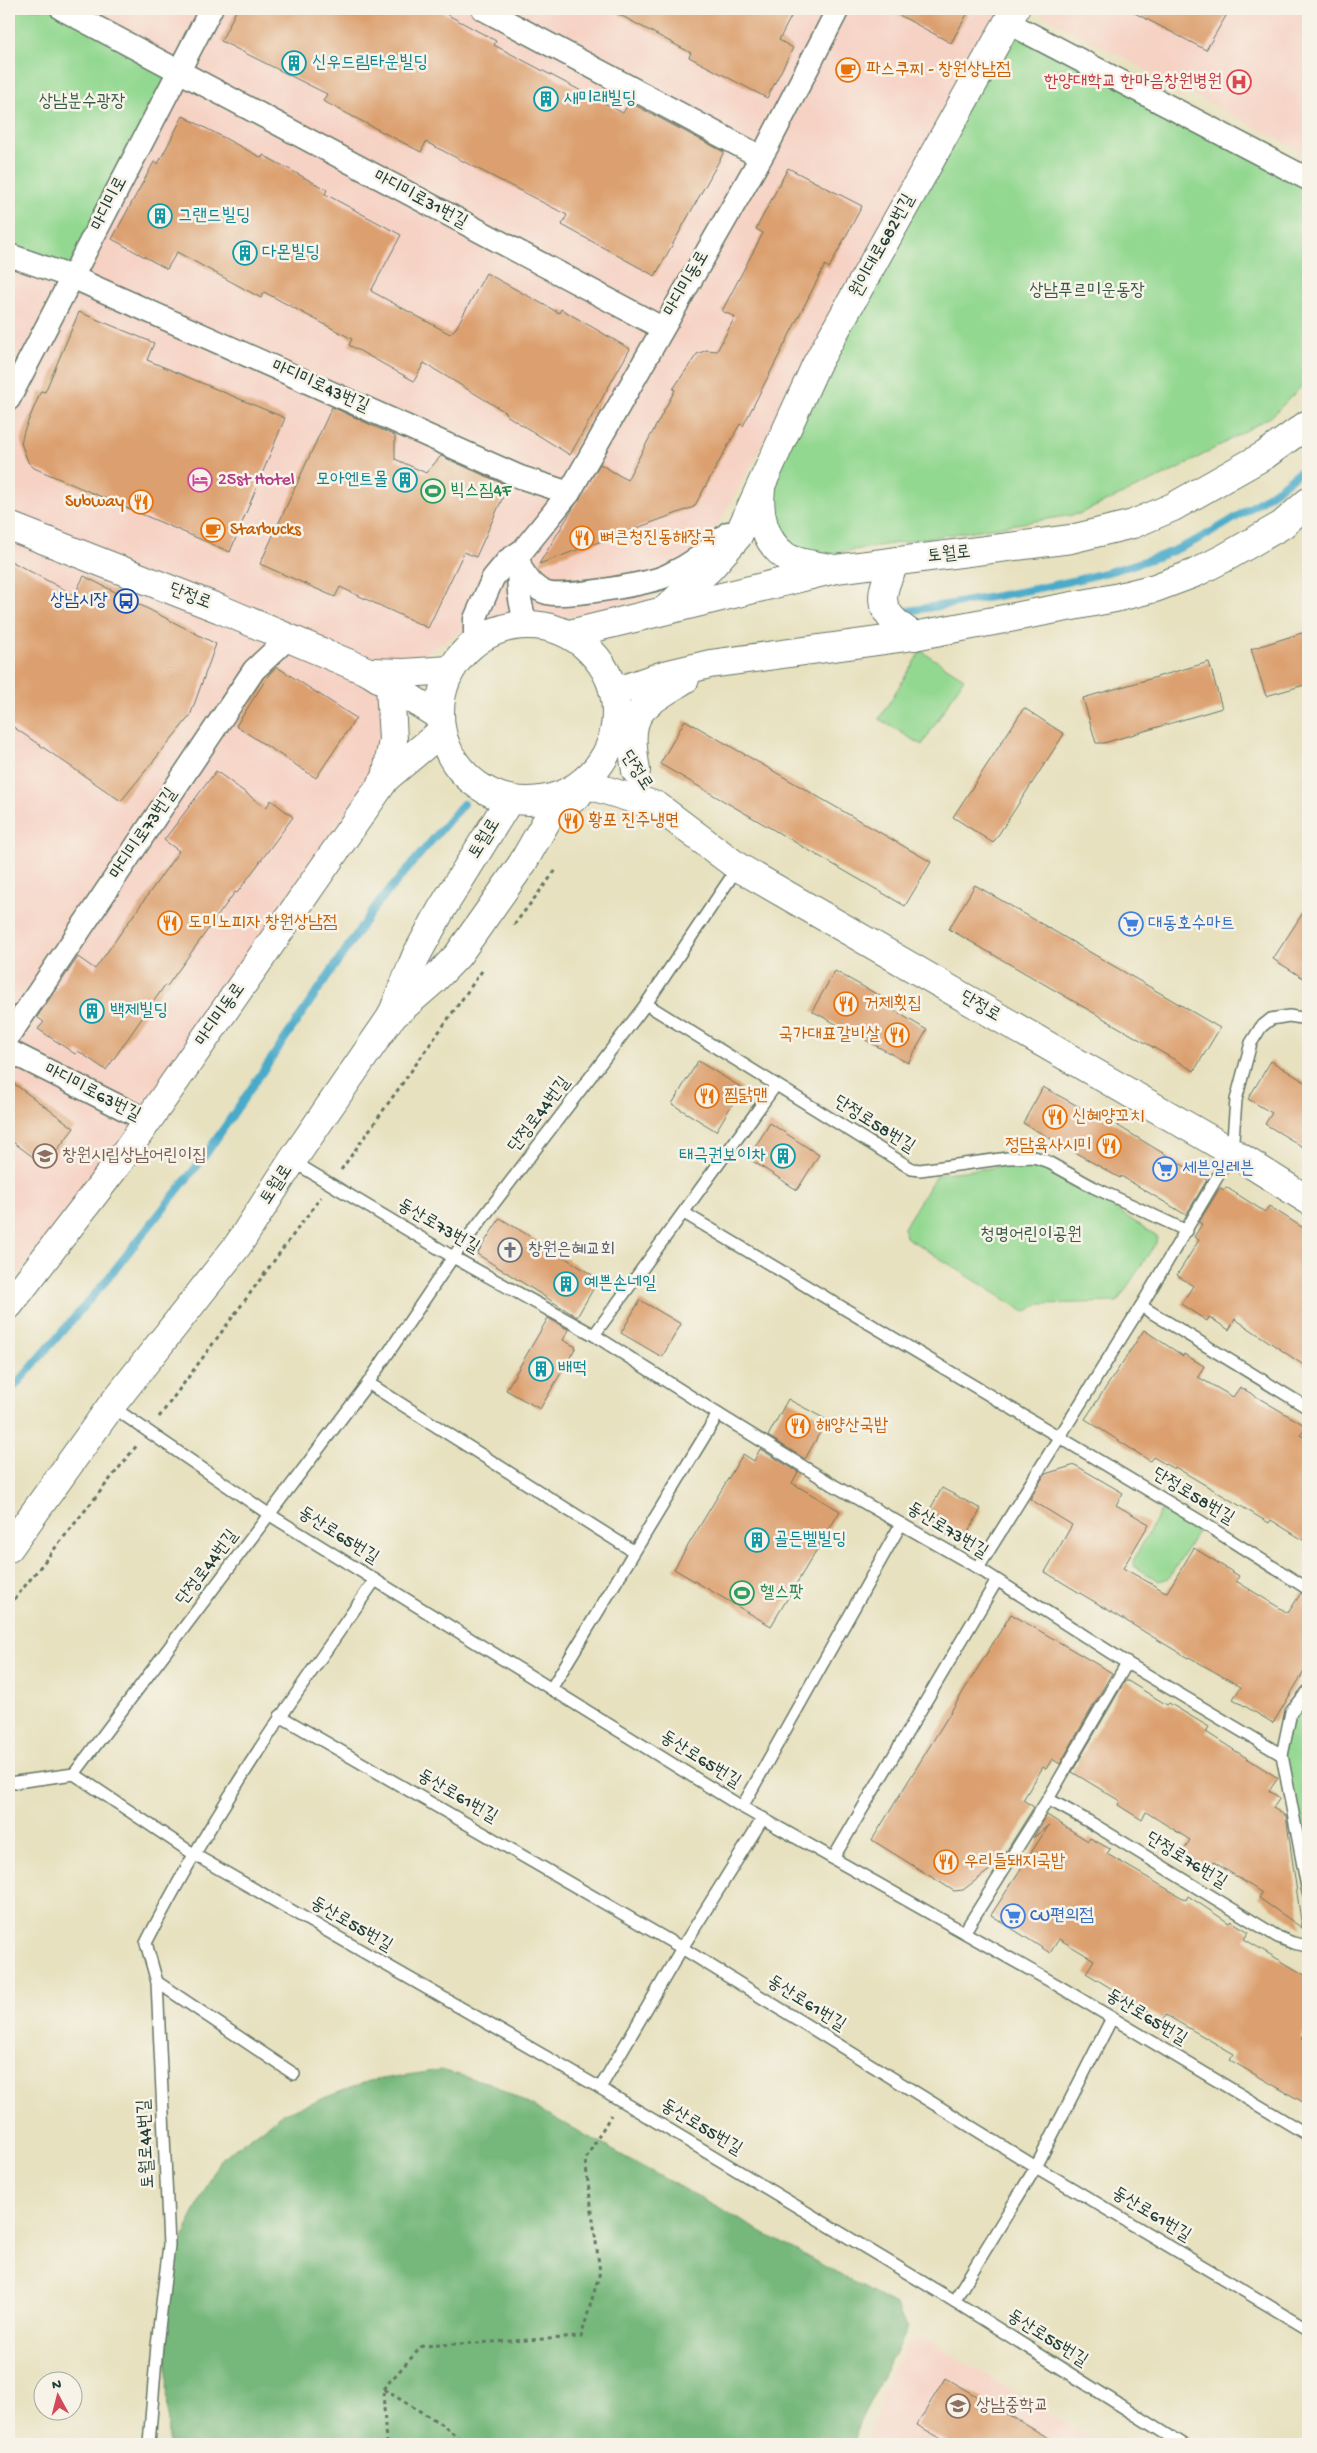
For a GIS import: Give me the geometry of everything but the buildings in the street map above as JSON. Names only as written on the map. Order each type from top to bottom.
[{"type":"street","name":"마디미로31번길","points":[[62,9],[662,328]]},
{"type":"street","name":"마디미로","points":[[9,399],[211,9]]},
{"type":"street","points":[[483,9],[761,157]]},
{"type":"street","name":"마디미동로","points":[[476,642],[475,619],[493,578],[508,560],[521,558],[569,493],[761,157],[838,9]]},
{"type":"street","points":[[1011,15],[1308,179]]},
{"type":"street","name":"원이대로682번길","points":[[664,611],[704,574],[738,536],[816,365],[1011,15]]},
{"type":"street","name":"마디미로43번길","points":[[9,255],[72,277],[520,477],[569,493]]},
{"type":"street","name":"토월로","points":[[569,634],[836,569],[1072,538],[1132,524],[1173,507],[1265,455],[1308,424]]},
{"type":"street","points":[[521,558],[536,587],[546,592],[563,595],[667,576],[706,552],[755,499],[760,502],[763,525],[772,543],[786,557],[836,569]]},
{"type":"street","points":[[614,692],[664,675],[710,664],[914,636],[1115,598],[1155,588],[1195,573],[1228,556],[1282,525],[1308,502]]},
{"type":"street","name":"단정로","points":[[9,526],[220,609],[379,678],[440,724]]},
{"type":"street","points":[[521,558],[517,578],[518,596],[526,624]]},
{"type":"street","points":[[896,561],[883,590],[883,603],[889,618],[914,636]]},
{"type":"street","points":[[391,1017],[432,982],[458,955],[522,864],[550,815],[587,785],[601,763],[613,737],[617,715],[614,692],[608,674],[598,658],[585,645],[569,634],[548,626],[526,624],[508,626],[491,632],[461,654],[450,670],[442,692],[440,724],[450,756],[465,776],[486,791],[510,799],[528,802],[548,799],[587,785]]},
{"type":"street","name":"마디미로73번길","points":[[9,1036],[254,670],[288,638]]},
{"type":"street","points":[[636,771],[632,736],[639,711],[654,698],[710,664]]},
{"type":"street","name":"단정로","points":[[379,678],[450,670]]},
{"type":"street","points":[[379,678],[393,740],[386,778]]},
{"type":"street","name":"마디미동로","points":[[9,1305],[114,1170],[386,778],[440,724]]},
{"type":"street","name":"단정로","points":[[613,737],[657,806]]},
{"type":"street","name":"단정로","points":[[587,785],[657,806],[738,866],[1232,1152],[1308,1200]]},
{"type":"street","name":"토월로","points":[[9,1548],[111,1406],[238,1245],[292,1161],[391,1017],[416,956],[441,910],[510,799]]},
{"type":"street","name":"마디미로63번길","points":[[9,1051],[148,1121]]},
{"type":"lane","name":"단정로44번길","points":[[74,1774],[368,1383],[453,1257],[646,1004],[738,866]]},
{"type":"lane","name":"단정로58번길","points":[[646,1004],[912,1169],[920,1170],[1008,1158],[1034,1157],[1046,1161],[1093,1187],[1187,1231]]},
{"type":"lane","points":[[978,1568],[1187,1231],[1232,1152],[1236,1100],[1251,1043],[1261,1027],[1272,1019],[1289,1016],[1308,1018]]},
{"type":"lane","points":[[594,1335],[776,1085]]},
{"type":"lane","name":"동산로73번길","points":[[292,1161],[453,1257],[594,1335],[718,1414],[978,1568],[996,1582],[1127,1663],[1282,1755]]},
{"type":"lane","name":"단정로58번길","points":[[684,1213],[1200,1521],[1308,1589]]},
{"type":"lane","points":[[1141,1306],[1308,1408]]},
{"type":"lane","points":[[368,1383],[633,1551]]},
{"type":"lane","name":"동산로65번길","points":[[111,1406],[270,1515],[742,1806],[965,1932],[1308,2136]]},
{"type":"lane","points":[[551,1689],[633,1551],[718,1414]]},
{"type":"lane","points":[[742,1806],[901,1524]]},
{"type":"lane","points":[[194,1855],[280,1716],[375,1580]]},
{"type":"lane","points":[[834,1857],[996,1582]]},
{"type":"lane","points":[[965,1932],[1048,1799],[1127,1663]]},
{"type":"lane","points":[[1308,1691],[1291,1712],[1282,1755],[1308,1892]]},
{"type":"lane","name":"동산로61번길","points":[[280,1716],[682,1948],[1036,2167],[1308,2329]]},
{"type":"lane","points":[[9,1783],[74,1774]]},
{"type":"lane","name":"동산로55번길","points":[[74,1774],[194,1855],[600,2088],[954,2301],[1182,2444]]},
{"type":"lane","name":"단정로76번길","points":[[1048,1799],[1088,1821],[1278,1937],[1308,1946]]},
{"type":"lane","points":[[600,2088],[682,1948],[763,1818]]},
{"type":"lane","name":"토월로44번길","points":[[150,2444],[156,2346],[169,2245],[157,1982],[146,1943],[171,1894],[194,1855]]},
{"type":"lane","points":[[157,1982],[294,2074]]},
{"type":"lane","points":[[954,2301],[1036,2167],[1112,2018]]},
{"type":"path","points":[[513,926],[556,870]]},
{"type":"path","points":[[9,1606],[148,1432],[331,1184],[485,966]]},
{"type":"path","points":[[386,2444],[383,2389],[422,2346],[581,2337],[600,2272],[586,2160],[620,2100]]},
{"type":"path","points":[[383,2389],[438,2422],[467,2444]]},
{"type":"shaded area","points":[[9,9],[1003,9],[695,566],[682,581],[646,600],[530,624],[458,633],[426,653],[412,688],[408,733],[386,748],[349,809],[167,1080],[9,1286]]},
{"type":"shaded area","name":"한양대학교 한마음창원병원","points":[[1031,9],[1308,9],[1308,155]]},
{"type":"shaded area","name":"상남중학교","points":[[916,2337],[926,2339],[1100,2444],[868,2444],[871,2428],[886,2383],[908,2342]]},
{"type":"green space","name":"상남분수광장","points":[[9,9],[62,9],[179,72],[72,277],[9,256]]},
{"type":"green space","name":"상남푸르미운동장","points":[[1007,22],[1308,179],[1308,380],[1272,416],[1176,470],[1079,514],[822,555],[788,545],[765,505],[765,491]]},
{"type":"green space","points":[[921,651],[964,678],[922,745],[879,719]]},
{"type":"green space","name":"청명어린이공원","points":[[1017,1161],[1050,1167],[1157,1236],[1156,1243],[1117,1302],[1039,1304],[1025,1312],[906,1237],[904,1228],[935,1177],[944,1173],[991,1168]]},
{"type":"green space","points":[[1161,1510],[1197,1532],[1169,1578],[1159,1581],[1134,1566],[1133,1561]]},
{"type":"green space","points":[[1308,1691],[1308,1893],[1282,1755],[1291,1712]]},
{"type":"green space","points":[[440,2070],[490,2083],[897,2306],[907,2329],[858,2425],[854,2444],[168,2444],[166,2286],[189,2223],[220,2159],[284,2113],[369,2081]]},
{"type":"waterway","points":[[897,613],[1061,584],[1157,557],[1196,540],[1236,517],[1308,465]]},
{"type":"waterway","points":[[9,1393],[105,1282],[204,1157],[375,907],[463,804]]},
{"type":"place","name":"신우드림타운빌딩","points":[[294,63]]},
{"type":"place","name":"파스쿠찌 - 창원상남점","points":[[848,70]]},
{"type":"place","name":"한양대학교 한마음창원병원","points":[[1239,82]]},
{"type":"place","name":"새미래빌딩","points":[[546,99]]},
{"type":"place","name":"그랜드빌딩","points":[[160,216]]},
{"type":"place","name":"다몬빌딩","points":[[245,253]]},
{"type":"place","name":"25st Hotel","points":[[200,480]]},
{"type":"place","name":"모아엔트몰","points":[[405,480]]},
{"type":"place","name":"빅스짐4F","points":[[433,491]]},
{"type":"place","name":"Subway","points":[[141,502]]},
{"type":"place","name":"Starbucks","points":[[213,530]]},
{"type":"place","name":"뼈큰청진동해장국","points":[[582,538]]},
{"type":"place","name":"상남시장","points":[[126,601]]},
{"type":"place","name":"황포 진주냉면","points":[[571,821]]},
{"type":"place","name":"도미노피자 창원상남점","points":[[170,923]]},
{"type":"place","name":"대동호수마트","points":[[1131,924]]},
{"type":"place","name":"거제횟집","points":[[846,1004]]},
{"type":"place","name":"백제빌딩","points":[[92,1011]]},
{"type":"place","name":"국가대표갈비살","points":[[897,1035]]},
{"type":"place","name":"찜닭맨","points":[[707,1096]]},
{"type":"place","name":"신혜양꼬치","points":[[1055,1117]]},
{"type":"place","name":"정담육사시미","points":[[1109,1146]]},
{"type":"place","name":"창원시립상남어린이집","points":[[45,1156]]},
{"type":"place","name":"태극권보이차","points":[[783,1156]]},
{"type":"place","name":"세븐일레븐","points":[[1165,1169]]},
{"type":"place","name":"창원은혜교회","points":[[510,1250]]},
{"type":"place","name":"예쁜손네일","points":[[566,1284]]},
{"type":"place","name":"배떡","points":[[541,1369]]},
{"type":"place","name":"해양산국밥","points":[[798,1426]]},
{"type":"place","name":"골든벨빌딩","points":[[757,1540]]},
{"type":"place","name":"헬스팟","points":[[742,1593]]},
{"type":"place","name":"우리들돼지국밥","points":[[946,1862]]},
{"type":"place","name":"CU편의점","points":[[1013,1916]]},
{"type":"place","name":"상남중학교","points":[[958,2406]]}]
